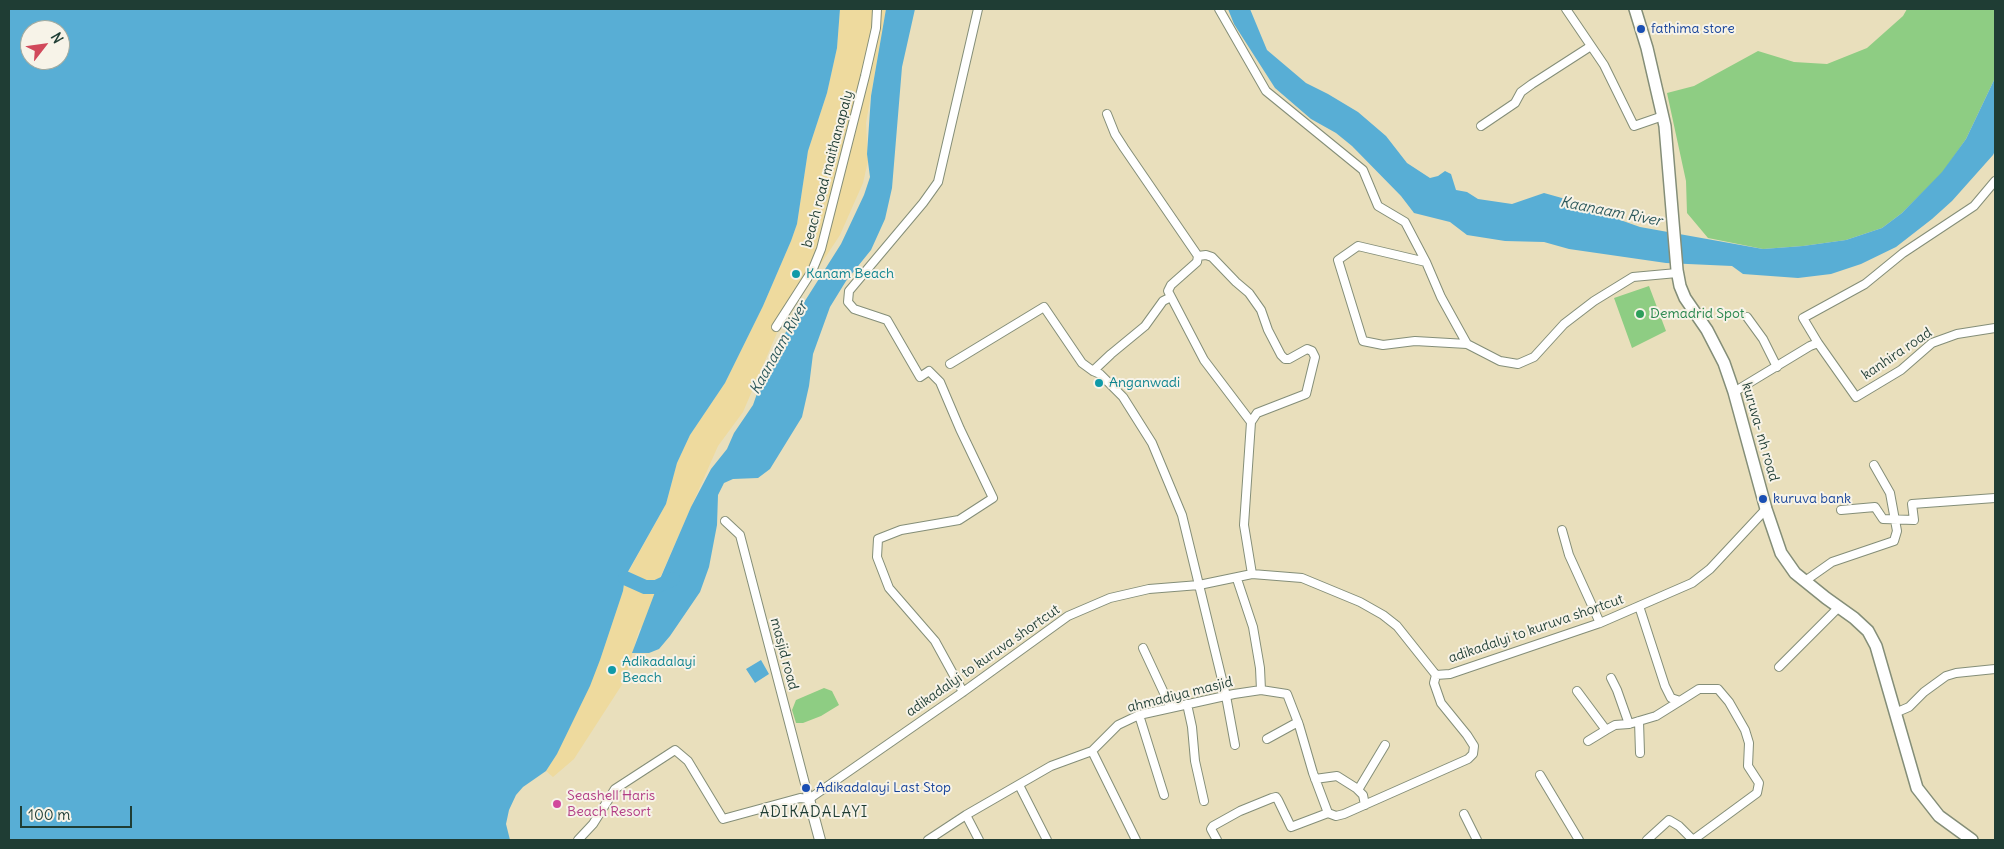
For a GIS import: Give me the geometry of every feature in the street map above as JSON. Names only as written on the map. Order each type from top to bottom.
[{"type":"main road","name":"kuruva- nh road","points":[[1635,9],[1647,48],[1663,116],[1677,272],[1685,298],[1708,330],[1724,363],[1734,392],[1766,509],[1781,552],[1795,572],[1868,631],[1876,646],[1917,788],[1939,816],[1972,840]]},
{"type":"street","name":"beach road maithanapaly","points":[[776,327],[812,271],[821,249],[835,201],[865,76],[876,28],[877,9]]},
{"type":"street","points":[[963,692],[935,640],[889,588],[877,558],[878,539],[901,530],[959,520],[993,498],[940,382],[929,371],[920,377],[887,320],[854,309],[848,302],[849,291],[923,203],[938,182],[978,9]]},
{"type":"street","points":[[1220,9],[1266,91],[1363,170],[1378,206],[1405,222],[1426,262],[1441,297],[1467,344]]},
{"type":"street","points":[[1566,9],[1604,65],[1634,126],[1663,116]]},
{"type":"street","points":[[1481,126],[1515,103],[1521,92],[1592,46]]},
{"type":"street","points":[[1107,114],[1115,134],[1198,256],[1198,262],[1170,285],[1168,291],[1204,360],[1251,422]]},
{"type":"street","points":[[1734,392],[1818,343],[1803,318],[1865,284],[1903,253],[1974,206],[1995,181]]},
{"type":"street","points":[[1426,262],[1358,246],[1338,260],[1363,341],[1383,345],[1415,341],[1467,344],[1500,361],[1518,364],[1534,357],[1564,324],[1594,301],[1633,277],[1677,272]]},
{"type":"street","points":[[1198,256],[1206,254],[1212,257],[1249,293],[1261,310],[1268,330],[1285,359],[1307,349],[1312,351],[1315,357],[1306,394],[1257,413],[1251,422],[1244,525],[1252,574]]},
{"type":"street","points":[[1093,371],[1145,326],[1163,301],[1171,298]]},
{"type":"street","points":[[950,364],[1044,307],[1082,363],[1100,374],[1123,397],[1152,443],[1182,515],[1226,696],[1235,745]]},
{"type":"street","points":[[1747,317],[1763,339],[1777,367]]},
{"type":"street","name":"kanhira road","points":[[1818,343],[1856,396],[1901,370],[1932,343],[1957,334],[1995,328]]},
{"type":"street","points":[[1805,581],[1832,562],[1894,541],[1897,531],[1890,493],[1874,465]]},
{"type":"street","points":[[1841,510],[1875,507],[1883,519],[1914,520],[1912,504],[1995,498]]},
{"type":"street","name":"adikadalyi to kuruva shortcut","points":[[809,799],[1068,616],[1110,598],[1149,588],[1199,585],[1237,579],[1252,574],[1302,578],[1360,602],[1383,615],[1397,626],[1436,675],[1450,674],[1600,623],[1692,583],[1710,569],[1766,509]]},
{"type":"street","name":"masjid road","points":[[725,520],[740,535],[809,799]]},
{"type":"street","points":[[1562,530],[1569,555],[1600,623]]},
{"type":"street","points":[[1237,579],[1252,627],[1260,668],[1261,690]]},
{"type":"street","points":[[1639,606],[1670,698],[1680,701]]},
{"type":"street","points":[[1779,667],[1839,607]]},
{"type":"street","points":[[1143,648],[1171,708]]},
{"type":"street","points":[[1895,713],[1909,707],[1924,692],[1946,676],[1956,673],[1995,669]]},
{"type":"street","points":[[1217,840],[1211,829],[1213,826],[1240,811],[1276,797],[1291,827],[1328,812],[1336,816],[1365,805],[1468,759],[1473,754],[1474,746],[1441,703],[1434,683],[1436,675]]},
{"type":"street","points":[[1611,678],[1618,690],[1629,724]]},
{"type":"street","points":[[1588,741],[1615,725],[1629,724],[1656,716],[1698,689],[1718,689],[1729,702],[1750,743],[1748,766],[1759,783],[1757,793],[1693,840],[1680,826],[1669,820],[1647,840]]},
{"type":"street","name":"ahmadiya masjid","points":[[928,840],[1051,766],[1092,751],[1118,725],[1139,715],[1261,690],[1286,694],[1298,722],[1315,778],[1328,812]]},
{"type":"street","points":[[1577,691],[1606,730]]},
{"type":"street","points":[[1187,704],[1192,727],[1195,761],[1204,801]]},
{"type":"street","points":[[1139,715],[1164,795]]},
{"type":"street","points":[[1640,721],[1640,753]]},
{"type":"street","points":[[1267,739],[1298,722]]},
{"type":"street","points":[[1358,790],[1385,745]]},
{"type":"street","points":[[578,840],[593,824],[615,789],[675,750],[688,761],[723,819],[800,798],[809,799],[820,840]]},
{"type":"street","points":[[1092,751],[1136,840]]},
{"type":"street","points":[[1540,775],[1579,840]]},
{"type":"street","points":[[1315,778],[1337,776],[1358,790],[1362,795],[1365,805]]},
{"type":"street","points":[[1018,785],[1047,840]]},
{"type":"street","points":[[1464,814],[1477,840]]},
{"type":"street","points":[[966,816],[979,840]]},
{"type":"green space","points":[[1907,9],[1995,9],[1995,78],[1966,139],[1943,172],[1902,213],[1882,228],[1846,240],[1763,249],[1708,238],[1687,213],[1686,181],[1667,93],[1694,86],[1758,51],[1794,62],[1827,64],[1867,48],[1903,16]]},
{"type":"green space","name":"Demadrid Spot","points":[[1649,286],[1666,331],[1632,348],[1614,298]]},
{"type":"green space","points":[[824,688],[832,691],[839,705],[821,716],[803,723],[796,723],[792,710],[796,700]]},
{"type":"sand","name":"Kanam Beach","points":[[840,9],[886,9],[866,123],[868,161],[863,183],[840,235],[780,326],[743,412],[718,446],[656,587],[654,617],[639,630],[625,680],[574,759],[553,777],[546,771],[557,754],[623,591],[625,578],[666,504],[677,463],[690,435],[725,383],[763,306],[791,241],[797,224],[808,151],[827,93],[837,48]]},
{"type":"water","points":[[9,9],[840,9],[837,48],[827,93],[808,151],[797,224],[791,241],[763,306],[725,383],[690,435],[677,463],[666,504],[625,577],[623,591],[600,660],[590,686],[557,754],[546,771],[523,787],[516,795],[509,810],[506,824],[510,840],[9,840]]},
{"type":"water","points":[[886,9],[915,9],[902,67],[892,188],[885,219],[871,250],[846,281],[830,307],[813,354],[809,386],[802,417],[770,469],[758,478],[733,479],[724,483],[718,495],[717,525],[709,567],[700,592],[659,649],[649,653],[632,653],[660,579],[691,507],[711,469],[727,449],[734,433],[753,405],[767,365],[841,244],[864,195],[870,177],[867,154],[871,96]]},
{"type":"water","points":[[1228,9],[1250,9],[1267,50],[1306,83],[1358,112],[1386,136],[1407,163],[1430,178],[1438,176],[1445,171],[1451,174],[1456,190],[1467,192],[1478,199],[1512,204],[1544,193],[1587,205],[1609,216],[1640,227],[1763,249],[1803,246],[1846,240],[1882,228],[1902,213],[1942,172],[1966,139],[1995,78],[1995,151],[1952,201],[1896,247],[1861,264],[1831,274],[1798,278],[1743,274],[1732,266],[1666,263],[1569,249],[1544,242],[1505,241],[1467,235],[1450,222],[1414,213],[1401,196],[1352,146],[1336,133],[1311,119],[1275,88],[1234,24]]},
{"type":"water","points":[[761,660],[769,674],[755,683],[746,669]]},
{"type":"waterway","name":"Kaanaam River","points":[[625,578],[645,587],[656,587],[673,579]]},
{"type":"place","name":"fathima store","points":[[1641,29]]},
{"type":"place","name":"Kanam Beach","points":[[796,274]]},
{"type":"place","name":"Demadrid Spot","points":[[1640,314]]},
{"type":"place","name":"Anganwadi","points":[[1099,383]]},
{"type":"place","name":"kuruva bank","points":[[1763,499]]},
{"type":"place","name":"Adikadalayi Beach","points":[[612,670]]},
{"type":"place","name":"Adikadalayi Last Stop","points":[[806,788]]},
{"type":"place","name":"Seashell Haris Beach Resort","points":[[557,804]]},
{"type":"district","name":"ADIKADALAYI","points":[[814,813]]}]
